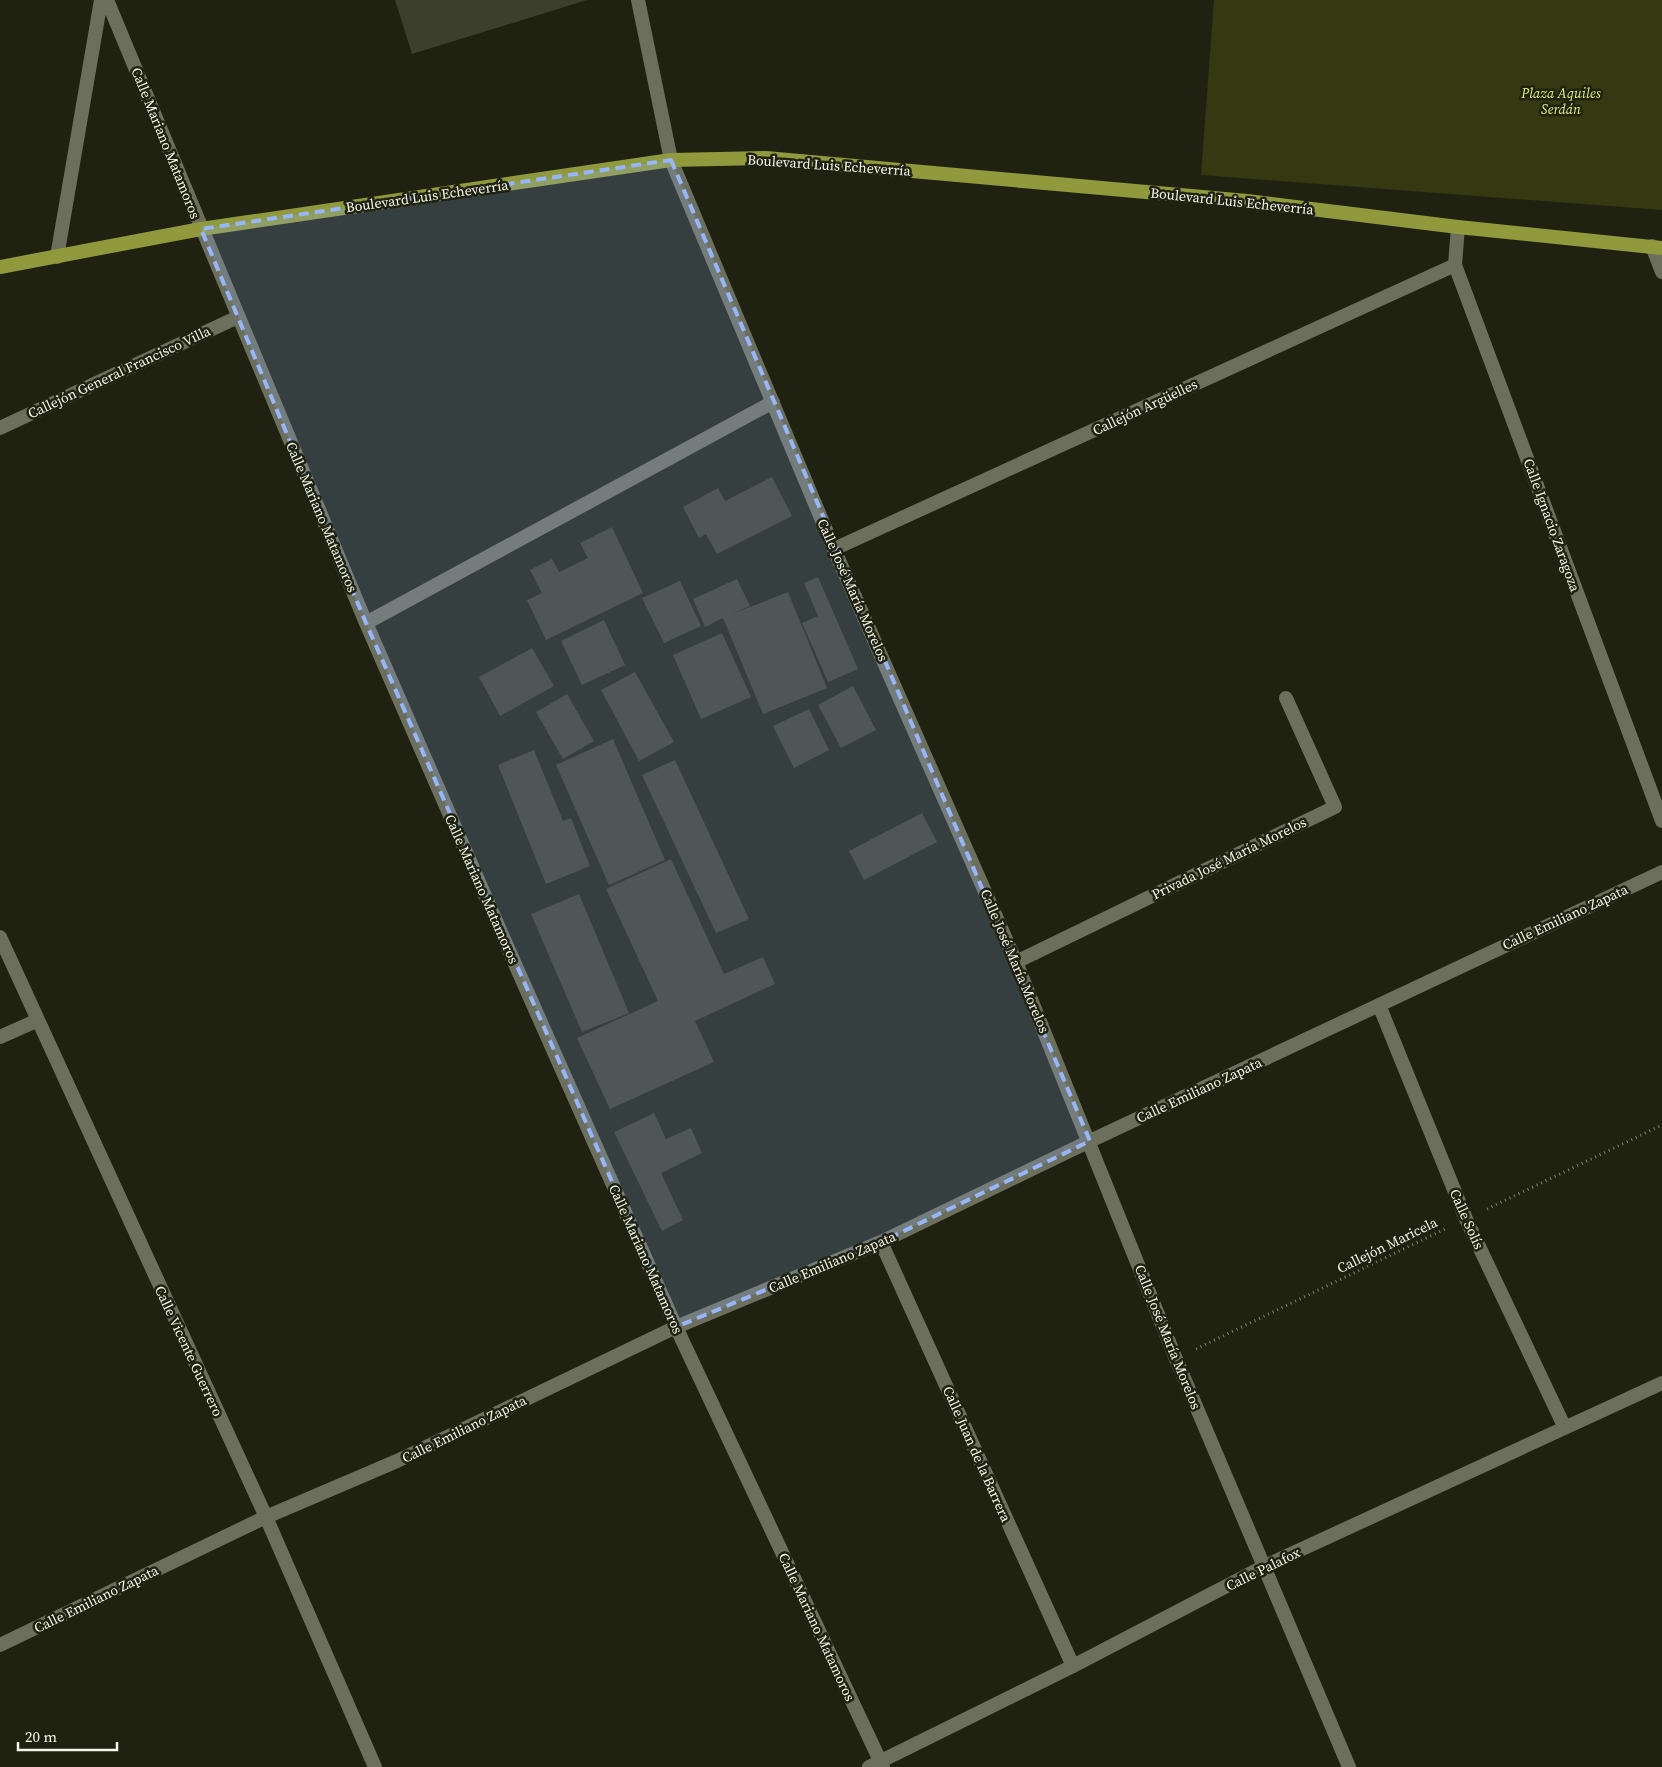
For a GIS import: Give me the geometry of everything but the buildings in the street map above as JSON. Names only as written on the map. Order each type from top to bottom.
[{"type":"main road","name":"Boulevard Luis Echeverría","points":[[0,267],[201,229],[671,160],[766,158],[1247,201],[1458,227],[1657,247]]},
{"type":"street","points":[[57,257],[101,0]]},
{"type":"street","name":"Calle Mariano Matamoros","points":[[107,0],[366,622],[676,1327],[877,1765]]},
{"type":"street","name":"Calle José María Morelos","points":[[638,0],[671,160],[834,549],[1016,962],[1090,1141],[1176,1359],[1349,1767]]},
{"type":"street","name":"Calle Ignacio Zaragoza","points":[[1458,227],[1455,265],[1662,821]]},
{"type":"street","points":[[1657,247],[1662,272]]},
{"type":"street","name":"Callejón Argüelles","points":[[834,549],[1455,265]]},
{"type":"street","name":"Callejón General Francisco Villa","points":[[0,428],[238,317]]},
{"type":"street","points":[[366,622],[773,402]]},
{"type":"street","name":"Privada José María Morelos","points":[[1016,962],[1335,806],[1286,698]]},
{"type":"street","name":"Calle Emiliano Zapata","points":[[0,1645],[266,1517],[397,1461],[676,1327],[881,1242],[1090,1141],[1662,872]]},
{"type":"street","name":"Calle Vicente Guerrero","points":[[0,936],[266,1517],[375,1767]]},
{"type":"street","name":"Calle Solís","points":[[1379,1005],[1466,1219],[1565,1428]]},
{"type":"street","points":[[0,1037],[38,1020]]},
{"type":"street","name":"Calle Juan de la Barrera","points":[[881,1242],[1073,1666]]},
{"type":"street","name":"Calle Palafox","points":[[877,1765],[1263,1568],[1662,1382]]},
{"type":"path","name":"Callejón Maricela","points":[[1176,1359],[1662,1125]]},
{"type":"highlighted area","points":[[671,160],[1090,1141],[881,1242],[676,1327],[366,623],[201,229]]},
{"type":"green space","name":"Plaza Aquiles Serdán","points":[[1214,0],[1662,0],[1662,210],[1201,175]]}]
